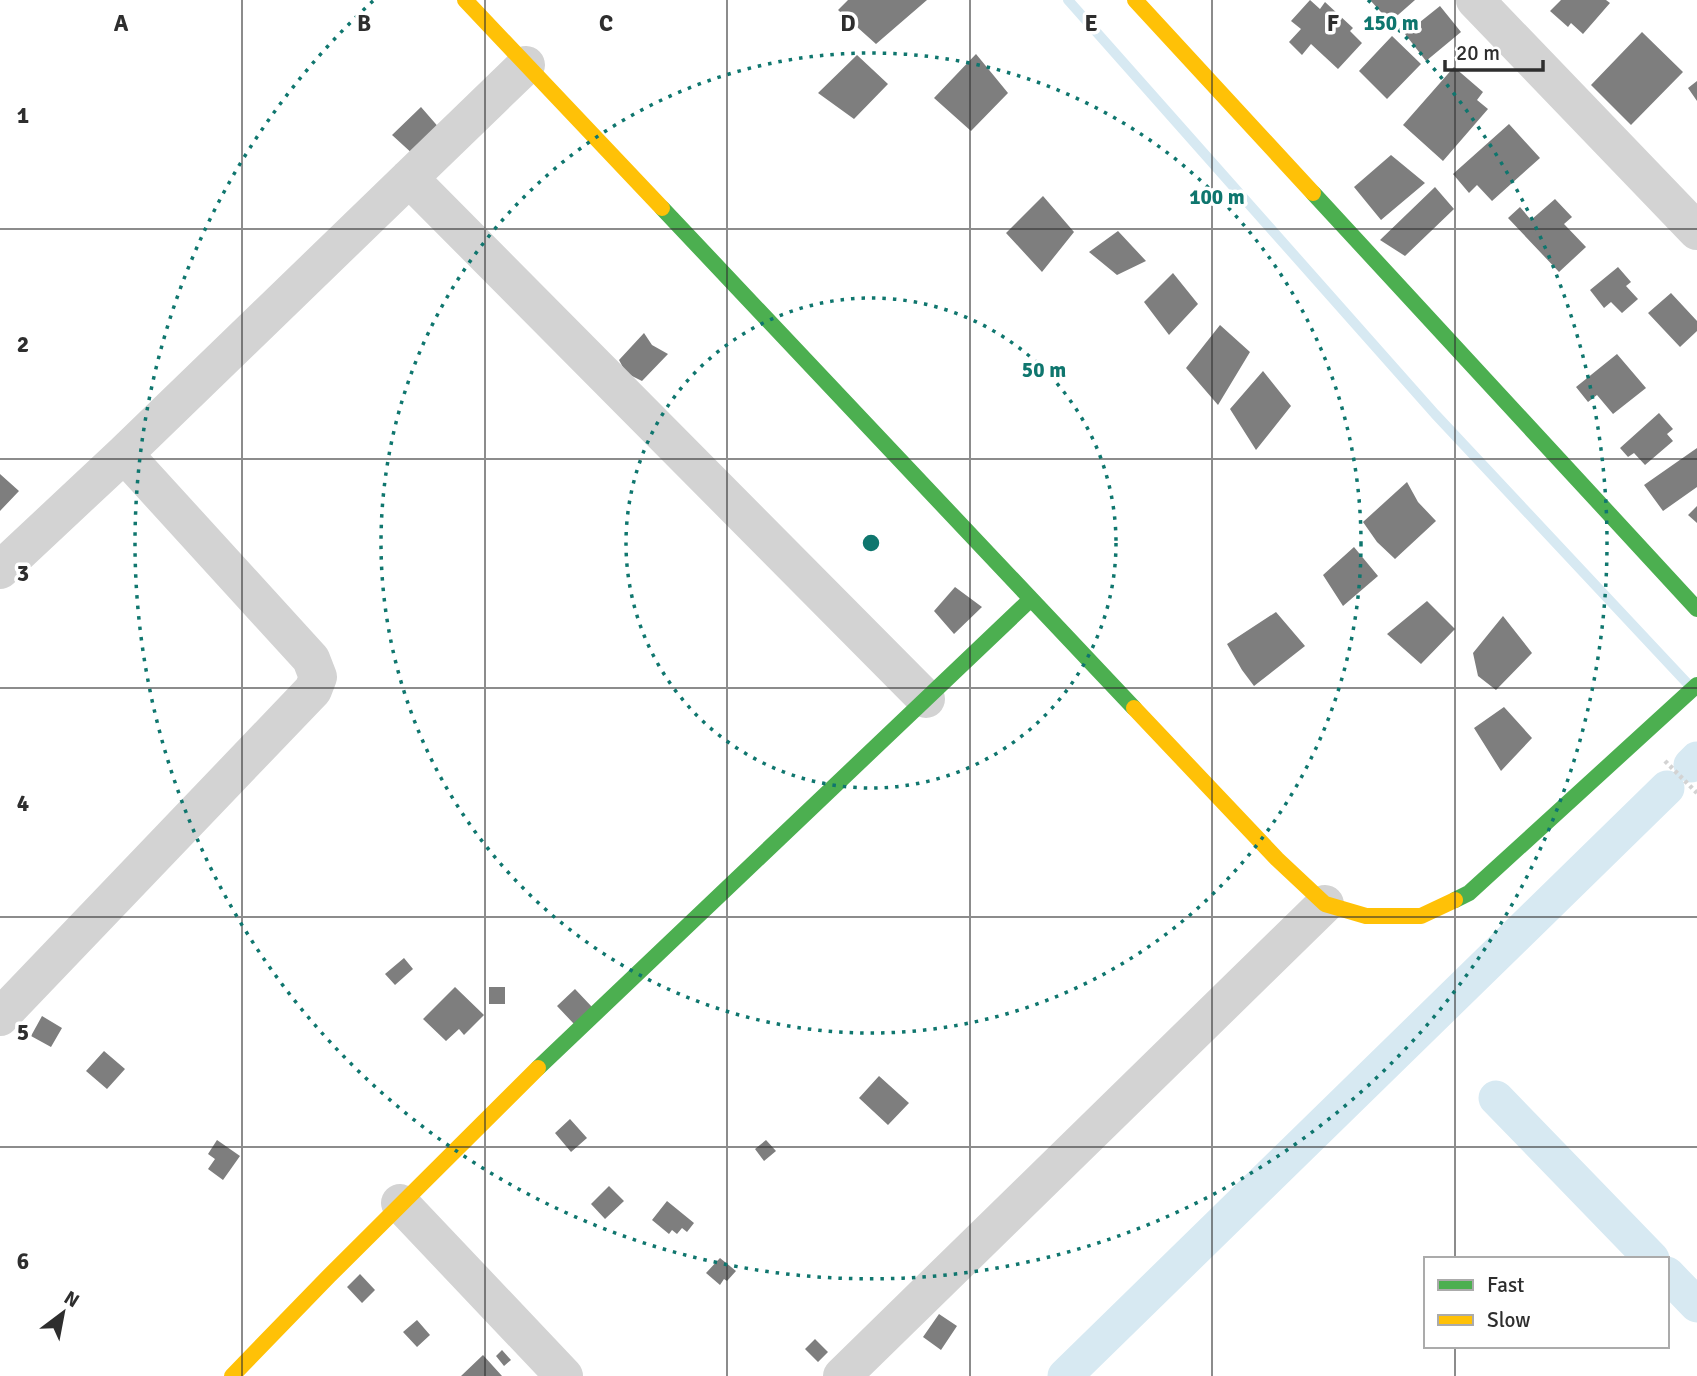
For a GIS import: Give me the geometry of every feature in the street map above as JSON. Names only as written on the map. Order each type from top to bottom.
[{"type":"street","points":[[465,0],[1277,859],[1325,904],[1366,916],[1421,916],[1469,893],[1697,685]]},
{"type":"street","points":[[1135,0],[1697,608]]},
{"type":"street","points":[[1475,0],[1697,231]]},
{"type":"street","points":[[0,570],[124,454],[526,65]]},
{"type":"street","points":[[409,178],[926,699]]},
{"type":"street","points":[[0,1017],[313,690],[318,677],[311,659],[124,454]]},
{"type":"street","points":[[232,1376],[485,1119],[1031,599]]},
{"type":"street","points":[[842,1376],[1325,904]]},
{"type":"street","points":[[400,1203],[564,1376]]},
{"type":"path","points":[[1642,738],[1697,793]]},
{"type":"building","points":[[848,0],[927,0],[876,44],[838,10]]},
{"type":"building","points":[[1310,0],[1320,9],[1325,2],[1353,28],[1350,31],[1362,43],[1338,69],[1311,44],[1302,55],[1289,42],[1301,29],[1291,21]]},
{"type":"building","points":[[1370,0],[1415,0],[1390,22]]},
{"type":"building","points":[[1561,0],[1606,0],[1610,3],[1583,34],[1571,23],[1568,27],[1550,11]]},
{"type":"building","points":[[1440,6],[1461,32],[1426,61],[1405,34]]},
{"type":"building","points":[[1642,32],[1683,72],[1631,125],[1591,85]]},
{"type":"building","points":[[1392,36],[1421,64],[1387,99],[1359,71]]},
{"type":"building","points":[[976,54],[1008,93],[971,131],[934,98]]},
{"type":"building","points":[[857,55],[888,84],[854,119],[818,93]]},
{"type":"building","points":[[1454,67],[1483,92],[1477,100],[1488,109],[1443,161],[1403,125]]},
{"type":"building","points":[[1697,81],[1697,101],[1688,88]]},
{"type":"building","points":[[421,107],[441,130],[415,156],[392,135]]},
{"type":"building","points":[[1509,124],[1540,158],[1492,201],[1477,185],[1469,193],[1453,174]]},
{"type":"building","points":[[1391,155],[1425,183],[1381,220],[1354,187]]},
{"type":"building","points":[[1435,187],[1454,209],[1405,256],[1380,240]]},
{"type":"building","points":[[1043,196],[1074,232],[1042,272],[1006,233]]},
{"type":"building","points":[[1555,199],[1572,217],[1564,224],[1586,247],[1559,272],[1508,218],[1520,207],[1531,220]]},
{"type":"building","points":[[1118,231],[1146,261],[1117,275],[1089,252]]},
{"type":"building","points":[[1618,267],[1631,282],[1626,286],[1638,299],[1622,313],[1611,302],[1604,308],[1590,290]]},
{"type":"building","points":[[1173,273],[1198,304],[1169,335],[1144,302]]},
{"type":"building","points":[[1671,293],[1697,321],[1697,331],[1680,347],[1648,313]]},
{"type":"building","points":[[1220,325],[1250,352],[1218,405],[1186,368]]},
{"type":"building","points":[[644,333],[652,345],[668,354],[642,381],[626,373],[619,360]]},
{"type":"building","points":[[1617,354],[1646,388],[1613,414],[1597,395],[1588,402],[1576,387]]},
{"type":"building","points":[[1263,371],[1291,406],[1256,450],[1230,409]]},
{"type":"building","points":[[1659,413],[1673,429],[1667,434],[1673,441],[1645,465],[1634,453],[1628,457],[1620,448]]},
{"type":"building","points":[[1697,448],[1697,487],[1663,511],[1644,485]]},
{"type":"building","points":[[0,474],[19,491],[0,511]]},
{"type":"building","points":[[1407,482],[1418,502],[1436,521],[1395,559],[1377,542],[1363,522]]},
{"type":"building","points":[[1697,506],[1697,523],[1688,515]]},
{"type":"building","points":[[1354,547],[1378,576],[1343,606],[1323,575]]},
{"type":"building","points":[[955,587],[982,607],[954,634],[934,611]]},
{"type":"building","points":[[1427,601],[1455,629],[1421,664],[1387,634]]},
{"type":"building","points":[[1276,612],[1305,646],[1254,686],[1227,644]]},
{"type":"building","points":[[1503,616],[1532,653],[1496,690],[1478,676],[1473,653]]},
{"type":"building","points":[[1504,707],[1532,738],[1501,771],[1474,728]]},
{"type":"building","points":[[404,958],[413,969],[395,985],[385,974]]},
{"type":"building","points":[[455,987],[484,1015],[464,1035],[459,1029],[446,1041],[423,1019]]},
{"type":"building","points":[[489,987],[505,987],[505,1004],[489,1004]]},
{"type":"building","points":[[575,989],[592,1007],[574,1024],[557,1006]]},
{"type":"building","points":[[42,1016],[62,1028],[51,1047],[31,1036]]},
{"type":"building","points":[[104,1051],[125,1069],[107,1089],[86,1071]]},
{"type":"building","points":[[879,1076],[909,1103],[888,1125],[859,1098]]},
{"type":"building","points":[[570,1119],[587,1138],[571,1152],[555,1133]]},
{"type":"building","points":[[217,1140],[240,1156],[223,1180],[208,1169],[215,1159],[208,1154]]},
{"type":"building","points":[[766,1140],[776,1151],[764,1161],[755,1149]]},
{"type":"building","points":[[609,1186],[624,1201],[605,1219],[591,1204]]},
{"type":"building","points":[[667,1201],[694,1223],[687,1232],[682,1228],[677,1234],[672,1230],[669,1234],[652,1220]]},
{"type":"building","points":[[720,1258],[736,1271],[720,1285],[706,1273]]},
{"type":"building","points":[[360,1274],[375,1290],[362,1303],[347,1287]]},
{"type":"building","points":[[939,1314],[957,1326],[941,1350],[923,1337]]},
{"type":"building","points":[[417,1320],[430,1335],[417,1347],[403,1332]]},
{"type":"building","points":[[815,1339],[828,1352],[818,1362],[805,1349]]},
{"type":"building","points":[[502,1350],[511,1360],[504,1366],[496,1356]]},
{"type":"building","points":[[483,1355],[502,1376],[461,1376]]},
{"type":"waterway","points":[[1068,0],[1435,414],[1687,683]]},
{"type":"waterway","points":[[1691,765],[1697,759]]},
{"type":"waterway","points":[[1065,1376],[1667,788]]},
{"type":"waterway","points":[[1496,1098],[1650,1257]]},
{"type":"waterway","points":[[1669,1276],[1697,1305]]},
{"type":"traffic: fast","points":[[1313,193],[1697,609]]},
{"type":"traffic: fast","points":[[662,208],[1134,708]]},
{"type":"traffic: fast","points":[[538,1068],[1031,599]]},
{"type":"traffic: fast","points":[[1455,900],[1469,893],[1697,685]]},
{"type":"traffic: slow","points":[[465,0],[662,208]]},
{"type":"traffic: slow","points":[[1135,0],[1313,193]]},
{"type":"traffic: slow","points":[[1134,708],[1277,859],[1325,904],[1366,916],[1421,916],[1455,900]]},
{"type":"traffic: slow","points":[[232,1376],[538,1068]]}]
